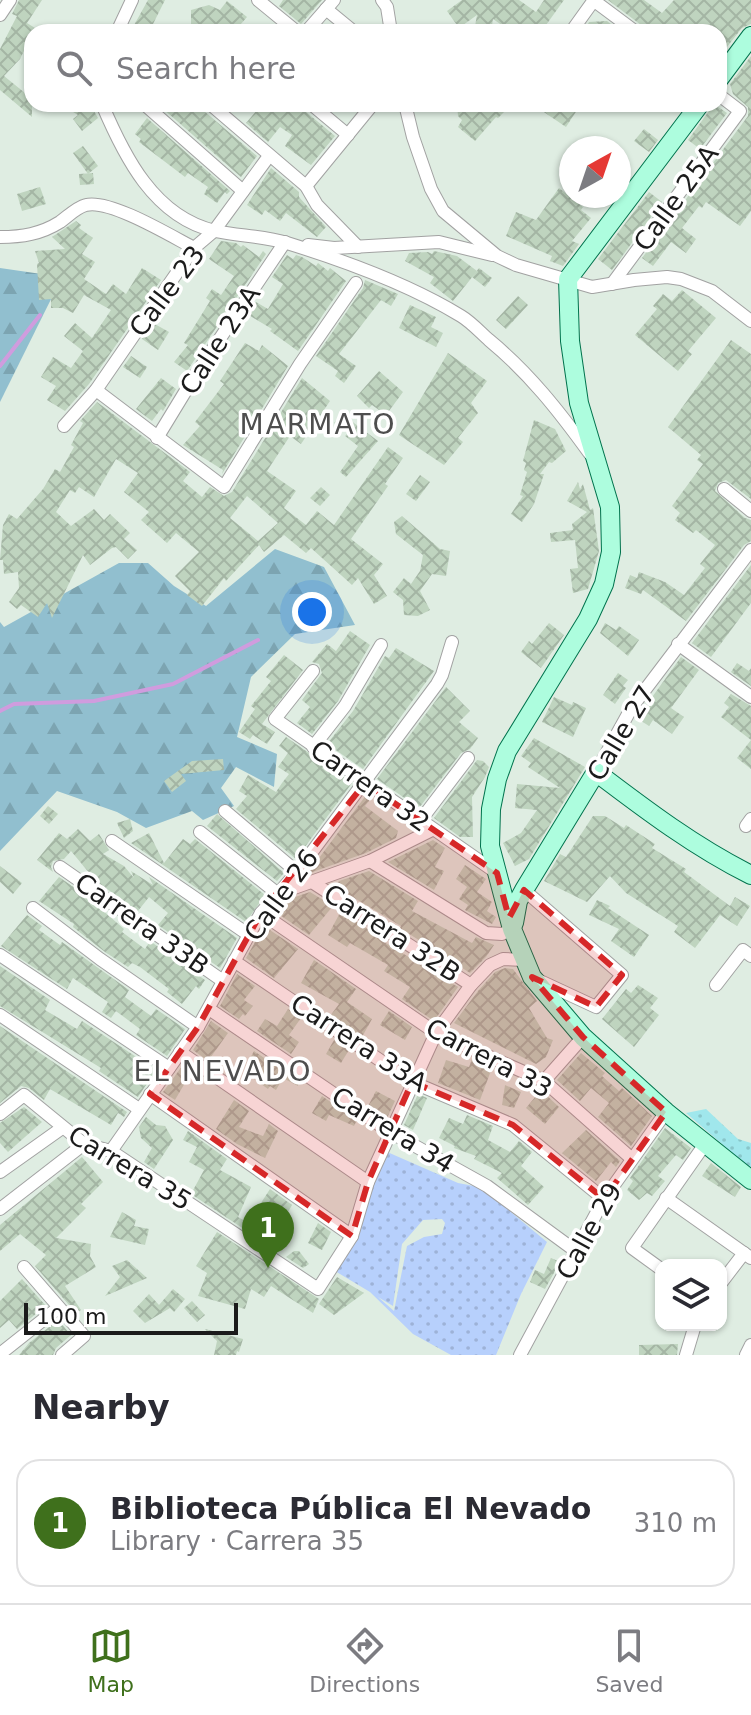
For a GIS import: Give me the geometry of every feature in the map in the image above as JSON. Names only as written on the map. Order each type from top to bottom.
[{"type":"main road","points":[[727,68],[751,36]]},
{"type":"main road","points":[[694,112],[568,279],[570,341],[577,388],[610,507],[611,552],[604,584],[588,619],[507,751],[491,809],[490,846],[512,929],[532,977],[583,1037],[666,1112],[751,1180]]},
{"type":"main road","points":[[596,772],[664,823],[721,860],[751,875]]},
{"type":"main road","name":"Calle 27","points":[[512,929],[518,901],[596,772]]},
{"type":"street","points":[[0,15],[10,0]]},
{"type":"street","points":[[123,24],[132,0]]},
{"type":"street","points":[[258,0],[287,24]]},
{"type":"street","points":[[382,0],[387,7],[390,24]]},
{"type":"street","points":[[577,24],[594,0],[626,24]]},
{"type":"street","points":[[313,24],[330,4],[347,24]]},
{"type":"street","name":"Calle 25A","points":[[612,284],[740,111],[727,101]]},
{"type":"street","points":[[106,112],[122,148],[144,183],[163,203],[214,231],[334,248],[439,242],[497,256],[516,265],[592,287],[667,277],[712,291],[751,321]]},
{"type":"street","points":[[153,112],[243,191]]},
{"type":"street","points":[[219,112],[306,186],[317,205],[358,247]]},
{"type":"street","points":[[321,112],[348,135]]},
{"type":"street","points":[[306,186],[367,112]]},
{"type":"street","points":[[407,112],[426,176],[443,211],[497,256]]},
{"type":"street","name":"Calle 23","points":[[64,426],[96,390],[194,248],[214,231],[269,156]]},
{"type":"street","points":[[0,237],[31,235],[46,230],[83,205],[95,205],[117,208],[194,248]]},
{"type":"street","points":[[285,242],[383,278],[463,317],[523,368],[596,463]]},
{"type":"street","name":"Calle 23A","points":[[157,438],[285,242]]},
{"type":"street","points":[[96,390],[224,487],[300,364],[356,283]]},
{"type":"street","points":[[724,489],[751,511]]},
{"type":"street","name":"Calle 27","points":[[596,772],[632,707],[751,550]]},
{"type":"street","name":"Calle 26","points":[[111,1151],[198,1027],[261,913],[297,872],[437,684],[452,642]]},
{"type":"street","points":[[678,644],[751,697]]},
{"type":"street","points":[[313,747],[345,706],[381,645]]},
{"type":"street","name":"Carrera 32","points":[[313,671],[275,719],[497,873]]},
{"type":"street","points":[[420,821],[468,758]]},
{"type":"street","name":"Carrera 32B","points":[[225,811],[297,872]]},
{"type":"street","points":[[200,832],[278,894],[370,861],[432,830]]},
{"type":"street","points":[[112,841],[249,935]]},
{"type":"street","points":[[466,850],[490,846]]},
{"type":"street","points":[[370,861],[486,933],[502,934],[512,929]]},
{"type":"street","name":"Carrera 33B","points":[[60,867],[223,981]]},
{"type":"street","name":"Carrera 32B","points":[[312,882],[471,985]]},
{"type":"street","points":[[524,890],[622,975],[596,1007],[532,977]]},
{"type":"street","points":[[33,908],[198,1027]]},
{"type":"street","name":"Carrera 33","points":[[261,913],[436,1033],[544,1081],[631,1158]]},
{"type":"street","points":[[716,985],[747,953]]},
{"type":"street","points":[[0,955],[169,1068]]},
{"type":"street","points":[[150,1094],[352,1236],[368,1182],[436,1033],[471,985],[497,960],[523,960]]},
{"type":"street","name":"Carrera 33A","points":[[234,961],[412,1082],[513,1125],[604,1199]]},
{"type":"street","name":"Carrera 34","points":[[209,1009],[390,1132],[487,1186],[577,1252]]},
{"type":"street","points":[[0,1015],[139,1109]]},
{"type":"street","points":[[544,1081],[583,1037]]},
{"type":"street","points":[[180,1052],[368,1182]]},
{"type":"street","name":"Carrera 35","points":[[0,1114],[24,1095],[84,1144],[111,1151],[318,1289],[352,1236]]},
{"type":"street","name":"Calle 29","points":[[520,1355],[604,1199],[666,1112]]},
{"type":"street","points":[[0,1172],[62,1128]]},
{"type":"street","points":[[0,1209],[84,1144]]},
{"type":"street","points":[[655,1265],[632,1248],[705,1144]]},
{"type":"street","points":[[666,1198],[748,1255],[727,1277]]},
{"type":"street","points":[[24,1267],[84,1336],[62,1355]]},
{"type":"street","points":[[0,1354],[58,1308]]},
{"type":"street","points":[[686,1355],[693,1331]]},
{"type":"street","points":[[746,1355],[751,1345]]},
{"type":"highlighted area","points":[[365,783],[497,873],[509,918],[524,890],[622,975],[596,1007],[532,977],[583,1037],[666,1112],[604,1199],[513,1125],[412,1082],[368,1182],[352,1236],[150,1094],[198,1027],[261,913]]},
{"type":"shaded area","points":[[706,1109],[738,1139],[751,1143],[751,1169],[686,1113]]},
{"type":"shaded area","points":[[385,1151],[458,1183],[490,1189],[512,1213],[547,1242],[496,1355],[451,1355],[413,1334],[370,1292],[335,1271]],"holes":[[[442,1219],[445,1223],[442,1234],[424,1237],[407,1246],[394,1311],[378,1297],[393,1306],[402,1244],[423,1220]]]},
{"type":"green space","points":[[0,268],[62,277],[0,402]]},
{"type":"green space","points":[[275,549],[324,567],[355,625],[295,634],[251,677],[237,737],[277,754],[274,787],[236,767],[221,788],[234,806],[203,820],[192,811],[146,828],[117,812],[57,791],[0,851],[0,622],[4,627],[119,563],[148,563],[174,586],[206,606]]},
{"type":"building","points":[[19,0],[42,0],[29,24],[24,24],[24,51],[20,59],[4,76],[24,92],[24,110],[0,90],[0,49],[17,16],[12,14]]},
{"type":"building","points":[[148,0],[165,0],[153,24],[135,24]]},
{"type":"building","points":[[283,0],[322,0],[301,24],[279,6]]},
{"type":"building","points":[[462,0],[519,0],[536,12],[544,0],[564,0],[547,24],[500,24],[493,19],[492,24],[475,24],[477,15],[465,24],[456,24],[447,11]]},
{"type":"building","points":[[608,0],[644,0],[662,13],[674,0],[751,0],[751,24],[742,28],[727,47],[727,24],[640,24]]},
{"type":"building","points":[[227,1],[247,17],[241,24],[191,24],[191,10],[209,5],[220,10]]},
{"type":"building","points":[[607,21],[611,24],[588,24]]},
{"type":"building","points":[[751,56],[751,211],[740,226],[706,202],[702,208],[699,206],[682,228],[696,239],[686,253],[671,242],[653,266],[642,258],[748,116],[748,107],[733,94],[730,84]]},
{"type":"building","points":[[73,112],[95,112],[98,118],[82,131],[73,119],[78,115]]},
{"type":"building","points":[[167,112],[205,112],[257,156],[241,177]]},
{"type":"building","points":[[255,112],[306,112],[335,136],[311,165],[285,146],[292,135],[280,127],[268,142],[246,123]]},
{"type":"building","points":[[458,112],[504,112],[475,141],[458,127],[462,120]]},
{"type":"building","points":[[544,112],[576,112],[566,127]]},
{"type":"building","points":[[708,112],[727,113],[700,149],[688,140]]},
{"type":"building","points":[[147,118],[230,191],[225,192],[217,203],[204,194],[208,187],[188,173],[185,177],[139,142],[141,139],[135,134]]},
{"type":"building","points":[[644,129],[658,140],[649,152],[634,141]]},
{"type":"building","points":[[83,146],[98,166],[88,174],[73,153]]},
{"type":"building","points":[[271,168],[299,192],[299,197],[326,227],[317,237],[286,213],[280,221],[265,210],[262,215],[247,205]]},
{"type":"building","points":[[93,173],[94,184],[80,185],[79,174]]},
{"type":"building","points":[[40,187],[46,204],[22,211],[17,194]]},
{"type":"building","points":[[559,188],[559,208],[582,208],[591,218],[572,241],[579,244],[563,266],[550,261],[552,256],[506,236],[516,212],[536,220]]},
{"type":"building","points":[[649,192],[662,202],[612,270],[598,259]]},
{"type":"building","points":[[76,221],[81,225],[79,228],[93,238],[82,254],[95,262],[84,279],[106,294],[113,284],[126,294],[142,268],[161,280],[89,384],[65,411],[47,400],[56,386],[41,377],[53,357],[71,368],[83,351],[64,336],[75,323],[92,338],[111,310],[84,295],[73,313],[63,308],[51,308],[51,299],[39,300],[39,263],[35,251],[65,249],[52,237]]},
{"type":"building","points":[[221,241],[243,245],[259,257],[263,251],[266,254],[187,371],[174,362],[188,345],[184,343],[210,301],[206,298],[212,289],[221,295],[234,276],[209,259]]},
{"type":"building","points":[[434,251],[457,256],[477,271],[453,301],[430,283],[434,277],[405,261],[409,253],[432,254]]},
{"type":"building","points":[[287,255],[293,259],[296,255],[302,257],[316,266],[318,263],[328,271],[330,268],[346,281],[298,351],[270,331],[272,329],[247,314],[256,302],[268,309],[283,284],[272,277]]},
{"type":"building","points":[[479,268],[492,278],[485,287],[472,277]]},
{"type":"building","points":[[365,280],[398,294],[391,306],[381,300],[339,354],[356,366],[344,383],[335,376],[338,371],[316,356],[363,288]]},
{"type":"building","points":[[682,290],[716,318],[688,351],[692,354],[678,371],[635,335],[657,309],[653,306],[663,294],[672,301]]},
{"type":"building","points":[[518,296],[528,305],[506,329],[496,320]]},
{"type":"building","points":[[410,305],[436,317],[431,327],[443,333],[436,347],[399,328]]},
{"type":"building","points":[[153,323],[169,332],[158,350],[142,339]]},
{"type":"building","points":[[731,340],[751,354],[751,499],[726,480],[718,483],[715,491],[751,520],[751,541],[744,545],[686,621],[643,590],[641,594],[625,588],[630,575],[637,578],[639,572],[665,582],[684,595],[705,568],[700,564],[715,545],[696,530],[693,533],[675,520],[680,513],[672,506],[703,464],[697,460],[701,455],[668,427]]},
{"type":"building","points":[[245,343],[259,351],[262,345],[288,366],[222,474],[223,470],[183,445],[200,426],[195,422],[224,384],[220,381]]},
{"type":"building","points":[[448,353],[487,381],[471,403],[478,413],[458,438],[463,442],[444,465],[399,435]]},
{"type":"building","points":[[131,356],[147,367],[140,378],[123,367]]},
{"type":"building","points":[[379,371],[403,392],[386,415],[372,405],[369,408],[357,396]]},
{"type":"building","points":[[161,378],[176,389],[163,411],[161,409],[152,421],[136,409]]},
{"type":"building","points":[[302,378],[330,401],[301,444],[290,436],[267,471],[296,491],[284,508],[306,525],[317,511],[334,525],[388,447],[403,458],[385,484],[388,486],[351,539],[383,564],[374,575],[387,596],[374,604],[358,578],[352,585],[311,548],[306,553],[284,535],[264,552],[259,545],[226,581],[224,578],[202,606],[187,595],[190,591],[175,576],[199,552],[176,533],[167,543],[141,520],[149,512],[124,492],[138,473],[116,459],[94,497],[79,487],[75,493],[70,490],[56,512],[71,526],[94,509],[104,520],[110,514],[130,533],[124,539],[137,550],[128,559],[116,547],[112,548],[90,565],[83,555],[52,618],[47,603],[38,617],[21,605],[17,609],[9,602],[19,588],[18,572],[4,574],[3,560],[0,560],[3,525],[9,514],[17,519],[43,489],[55,469],[60,472],[74,447],[71,445],[83,423],[80,421],[97,402],[190,472],[183,481],[202,497],[210,487],[224,496],[232,492]],"holes":[[[247,496],[278,523],[258,541],[230,518]]]},
{"type":"building","points":[[342,414],[378,441],[346,477],[340,472],[358,446],[345,436],[348,433],[334,423]]},
{"type":"building","points":[[534,420],[555,429],[566,451],[552,463],[549,462],[540,474],[544,474],[534,504],[522,522],[511,514],[523,496],[520,495],[527,472],[523,461]]},
{"type":"building","points":[[420,475],[430,482],[416,501],[406,494]]},
{"type":"building","points":[[578,482],[580,489],[583,484],[590,510],[593,508],[599,551],[588,589],[573,593],[570,569],[578,568],[575,540],[551,542],[550,533],[573,530],[572,524],[587,512],[567,501]]},
{"type":"building","points":[[321,487],[330,495],[320,506],[310,498]]},
{"type":"building","points":[[402,516],[440,549],[450,551],[446,576],[432,574],[420,591],[430,610],[418,616],[404,615],[403,600],[393,592],[404,578],[411,584],[420,571],[423,555],[396,534],[394,522]]},
{"type":"building","points":[[751,565],[751,603],[711,657],[692,643]]},
{"type":"building","points":[[549,623],[564,635],[541,668],[521,652]]},
{"type":"building","points":[[605,623],[616,630],[619,626],[639,640],[628,656],[600,633]]},
{"type":"building","points":[[350,631],[370,645],[338,701],[312,734],[297,723],[310,707],[302,700],[322,673],[319,664],[312,662],[327,644],[336,651]]},
{"type":"building","points":[[396,648],[434,671],[363,769],[327,744],[353,711],[385,656],[389,658]]},
{"type":"building","points":[[284,655],[303,670],[262,724],[275,732],[267,744],[253,735],[250,739],[239,732],[255,709],[251,706],[271,681],[266,677]]},
{"type":"building","points":[[681,657],[699,670],[671,708],[684,717],[672,734],[653,720],[649,726],[637,718]]},
{"type":"building","points":[[737,663],[749,671],[751,668],[751,686],[731,672]]},
{"type":"building","points":[[618,673],[628,680],[615,704],[603,695]]},
{"type":"building","points":[[446,687],[470,711],[459,722],[478,738],[470,749],[461,753],[419,808],[377,779]]},
{"type":"building","points":[[731,694],[751,706],[751,740],[721,717],[729,707],[724,703]]},
{"type":"building","points":[[554,697],[586,708],[573,737],[542,722]]},
{"type":"building","points":[[286,737],[352,783],[296,859],[236,809],[247,796],[239,791],[248,775],[276,792],[289,774],[278,767],[288,753],[279,746]]},
{"type":"building","points":[[534,738],[585,767],[529,859],[515,866],[503,843],[521,833],[537,810],[515,808],[517,784],[560,788],[528,767],[531,763],[521,756]]},
{"type":"building","points":[[751,740],[751,769],[737,758]]},
{"type":"building","points":[[223,759],[224,770],[181,774],[186,781],[172,792],[164,781],[192,761]]},
{"type":"building","points":[[477,760],[489,767],[472,797],[473,837],[460,837],[434,818]]},
{"type":"building","points":[[367,794],[372,797],[365,806],[398,831],[396,838],[366,853],[307,874]]},
{"type":"building","points":[[48,806],[58,814],[49,824],[40,816]]},
{"type":"building","points":[[217,814],[284,873],[277,881],[207,826]]},
{"type":"building","points":[[593,816],[605,816],[624,828],[626,825],[655,844],[652,848],[686,869],[684,872],[730,906],[735,897],[750,906],[737,926],[720,915],[695,948],[674,932],[678,926],[626,893],[610,876],[587,902],[544,881],[560,854],[566,857]]},
{"type":"building","points":[[130,819],[133,831],[124,838],[117,823]]},
{"type":"building","points":[[78,829],[90,841],[99,834],[109,850],[103,854],[124,866],[134,878],[131,871],[153,885],[149,877],[237,938],[220,968],[158,925],[168,913],[149,897],[138,911],[96,881],[71,851],[64,859],[53,861],[53,872],[37,860],[59,833],[67,839]]},
{"type":"building","points":[[149,833],[164,863],[183,839],[190,844],[195,839],[265,895],[246,922],[131,843]]},
{"type":"building","points":[[433,840],[445,848],[435,867],[444,871],[434,890],[388,862]]},
{"type":"building","points":[[465,865],[486,879],[477,892],[492,902],[487,911],[496,917],[492,924],[465,910],[468,905],[459,899],[467,887],[456,879]]},
{"type":"building","points":[[0,866],[22,883],[13,894],[0,882]]},
{"type":"building","points":[[369,871],[418,901],[412,911],[472,943],[476,937],[494,945],[470,973],[336,887],[339,881]]},
{"type":"building","points":[[59,877],[85,895],[124,929],[122,932],[145,949],[150,941],[205,980],[199,989],[196,986],[182,1004],[167,992],[169,989],[140,967],[132,963],[128,967],[105,952],[73,927],[74,924],[39,901]]},
{"type":"building","points":[[310,892],[333,906],[309,935],[274,911],[283,901]]},
{"type":"building","points":[[597,900],[649,935],[634,957],[611,941],[619,929],[589,915]]},
{"type":"building","points":[[341,911],[371,934],[458,987],[434,1021],[402,999],[410,987],[384,971],[388,965],[350,943],[347,947],[328,935]]},
{"type":"building","points":[[27,915],[42,926],[39,930],[60,945],[62,942],[129,990],[125,997],[151,1016],[156,1009],[185,1029],[167,1056],[136,1035],[140,1029],[116,1011],[111,1018],[102,1012],[108,1002],[73,978],[67,989],[1,946]]},
{"type":"building","points":[[264,926],[298,949],[274,978],[246,958]]},
{"type":"building","points":[[314,960],[356,989],[347,1002],[372,1019],[362,1037],[330,1016],[339,1004],[301,983]]},
{"type":"building","points":[[0,966],[50,1000],[45,1010],[77,1029],[82,1021],[156,1070],[138,1097],[99,1071],[101,1068],[0,1006]]},
{"type":"building","points":[[513,969],[537,1001],[529,1008],[547,1038],[553,1040],[546,1057],[536,1064],[454,1023],[495,972]]},
{"type":"building","points":[[237,974],[255,986],[244,1000],[253,1006],[239,1019],[220,1006]]},
{"type":"building","points":[[638,985],[658,998],[650,1008],[659,1015],[634,1047],[602,1019],[626,989],[631,993]]},
{"type":"building","points":[[288,1009],[301,1018],[289,1035],[299,1042],[291,1054],[257,1031],[265,1019],[277,1026]]},
{"type":"building","points":[[389,1011],[412,1027],[405,1040],[380,1025]]},
{"type":"building","points":[[211,1021],[228,1033],[208,1061],[193,1050]]},
{"type":"building","points":[[0,1026],[127,1112],[124,1117],[118,1113],[111,1125],[50,1089],[44,1100],[29,1088],[21,1086],[0,1103]]},
{"type":"building","points":[[334,1040],[349,1050],[341,1063],[326,1054]]},
{"type":"building","points":[[254,1051],[298,1081],[298,1086],[283,1078],[276,1090],[270,1086],[268,1089],[254,1079],[261,1070],[248,1062]]},
{"type":"building","points":[[581,1053],[605,1073],[602,1076],[619,1091],[622,1088],[652,1116],[631,1146],[598,1117],[609,1103],[591,1088],[580,1101],[557,1080]]},
{"type":"building","points":[[472,1059],[492,1068],[480,1100],[438,1083],[446,1060],[469,1067]]},
{"type":"building","points":[[183,1065],[192,1071],[175,1100],[163,1092]]},
{"type":"building","points":[[505,1085],[521,1092],[514,1108],[502,1105]]},
{"type":"building","points":[[541,1090],[559,1107],[545,1124],[526,1108]]},
{"type":"building","points":[[376,1091],[395,1101],[387,1118],[368,1106]]},
{"type":"building","points":[[418,1094],[427,1098],[413,1130],[404,1125]]},
{"type":"building","points":[[322,1096],[357,1120],[354,1126],[329,1115],[326,1121],[312,1113]]},
{"type":"building","points":[[234,1100],[249,1111],[239,1127],[263,1136],[269,1124],[278,1131],[265,1158],[216,1129]]},
{"type":"building","points":[[24,1107],[42,1122],[8,1152],[0,1143],[0,1123]]},
{"type":"building","points":[[467,1115],[493,1126],[488,1140],[510,1152],[519,1141],[532,1152],[521,1166],[544,1187],[528,1205],[497,1178],[502,1173],[439,1138],[449,1118],[463,1124]]},
{"type":"building","points":[[146,1117],[156,1125],[165,1126],[173,1140],[154,1169],[144,1162],[152,1148],[141,1138],[139,1127]]},
{"type":"building","points":[[665,1128],[691,1148],[683,1160],[676,1155],[658,1176],[665,1181],[652,1196],[647,1193],[639,1200],[627,1190],[633,1181],[630,1178]]},
{"type":"building","points":[[586,1130],[620,1161],[616,1167],[611,1162],[596,1181],[562,1153]]},
{"type":"building","points":[[188,1131],[227,1159],[220,1170],[251,1187],[238,1217],[248,1223],[270,1189],[292,1205],[287,1214],[279,1209],[262,1241],[191,1194],[204,1170],[189,1162],[197,1147],[183,1140]]},
{"type":"building","points":[[82,1157],[103,1182],[81,1204],[86,1208],[56,1238],[91,1244],[90,1256],[96,1267],[65,1286],[81,1310],[76,1313],[35,1266],[46,1255],[20,1234],[0,1251],[0,1225]]},
{"type":"building","points":[[711,1163],[741,1187],[735,1197],[702,1176]]},
{"type":"building","points":[[122,1212],[136,1220],[134,1226],[149,1229],[145,1245],[110,1237]]},
{"type":"building","points":[[318,1223],[331,1232],[322,1250],[308,1243]]},
{"type":"building","points":[[217,1232],[319,1299],[313,1313],[271,1286],[264,1297],[251,1289],[245,1309],[198,1296],[207,1273],[196,1266]]},
{"type":"building","points":[[299,1251],[309,1264],[303,1268],[286,1257]]},
{"type":"building","points":[[551,1258],[560,1262],[545,1289],[530,1282],[535,1270],[544,1274]]},
{"type":"building","points":[[127,1260],[147,1278],[105,1296],[120,1277],[112,1266]]},
{"type":"building","points":[[337,1277],[364,1293],[334,1315],[319,1304]]},
{"type":"building","points":[[22,1279],[46,1306],[17,1329],[9,1320],[0,1328],[0,1301]]},
{"type":"building","points":[[173,1289],[185,1299],[174,1312],[170,1308],[145,1323],[133,1311],[149,1294],[159,1305]]},
{"type":"building","points":[[192,1301],[205,1315],[197,1322],[184,1308]]},
{"type":"building","points":[[58,1320],[71,1335],[56,1348],[53,1355],[19,1355],[29,1343]]},
{"type":"building","points":[[205,1329],[243,1339],[239,1352],[236,1355],[214,1355],[217,1341]]},
{"type":"building","points":[[678,1344],[677,1355],[639,1355],[639,1345]]},
{"type":"waterway","points":[[0,366],[40,315]]},
{"type":"waterway","points":[[0,711],[14,704],[94,701],[173,684],[258,640]]},
{"type":"place","name":"Biblioteca Pública El Nevado","points":[[268,1268]]},
{"type":"district","name":"MARMATO","points":[[318,424]]},
{"type":"district","name":"EL NEVADO","points":[[223,1071]]}]
